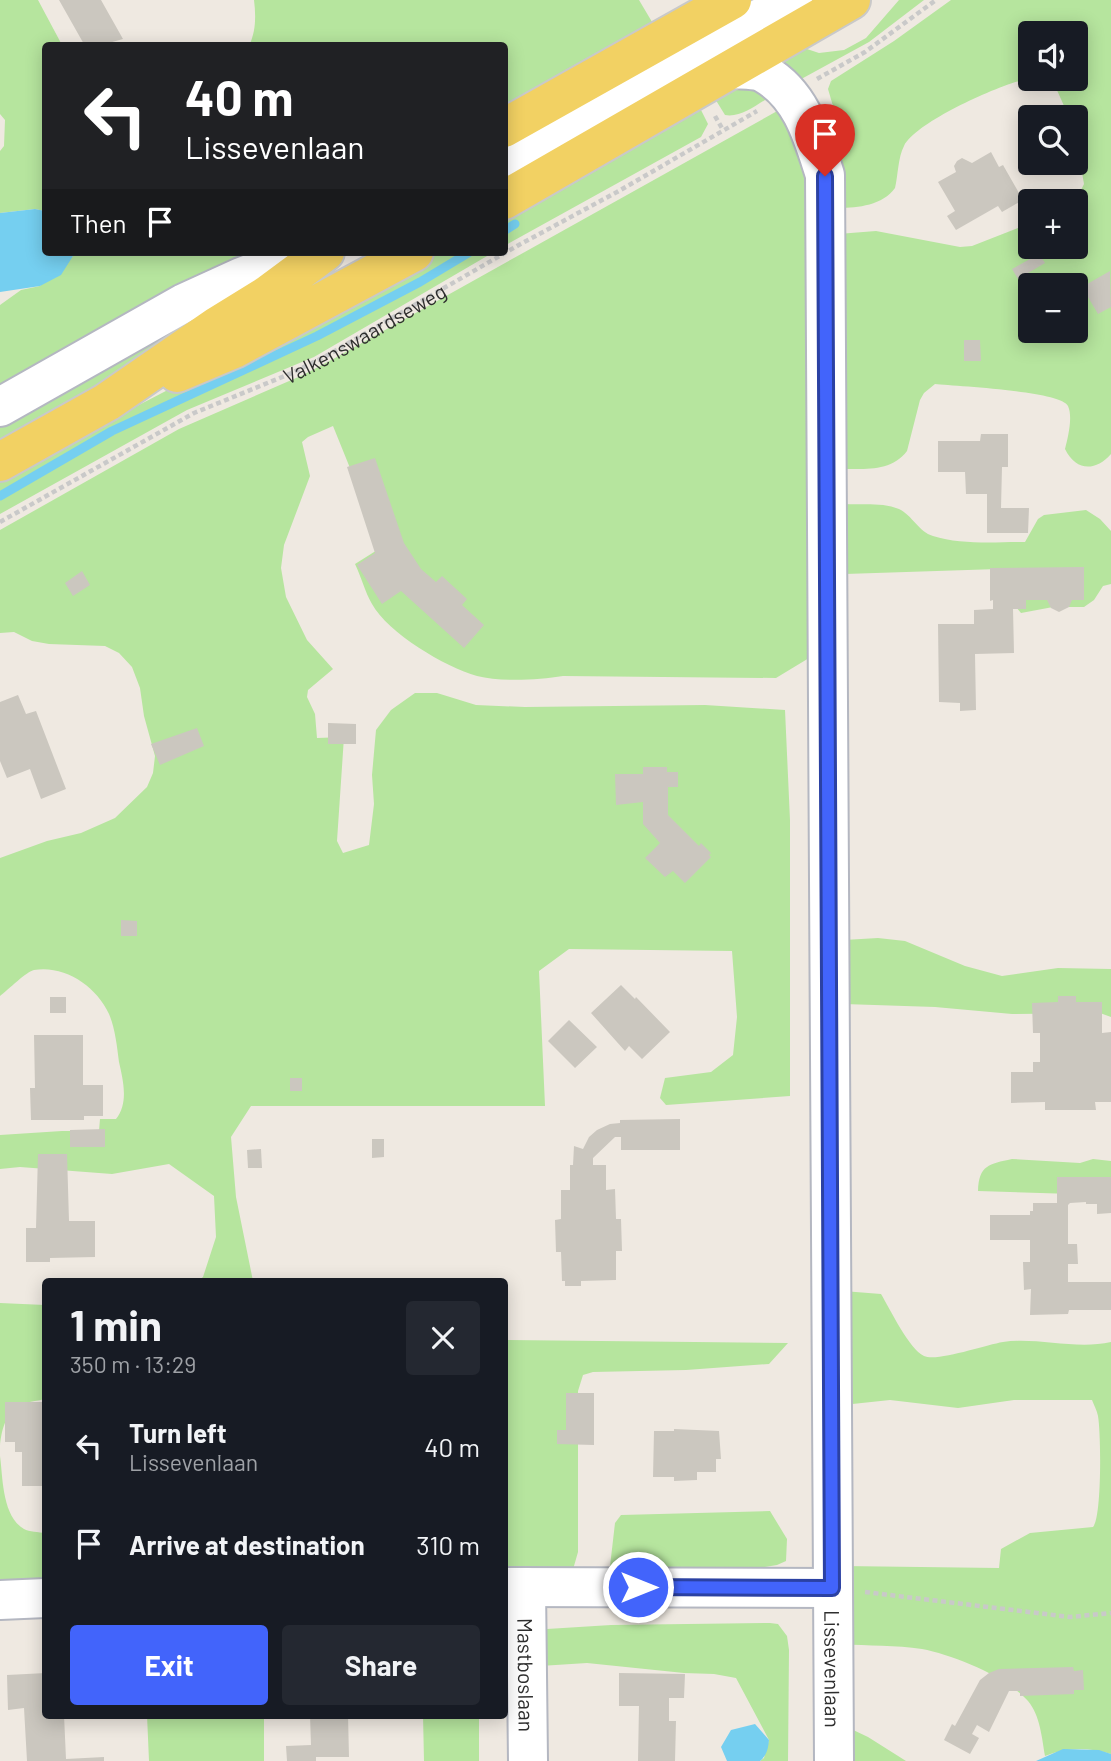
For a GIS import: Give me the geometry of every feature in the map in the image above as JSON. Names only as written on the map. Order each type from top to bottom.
[{"type":"main road","points":[[508,155],[732,0]]},
{"type":"main road","points":[[508,198],[733,69],[794,8],[851,0]]},
{"type":"main road","points":[[794,8],[814,36],[831,35],[848,27],[869,0]]},
{"type":"main road","points":[[0,462],[107,401],[267,295],[321,256]]},
{"type":"main road","points":[[107,401],[234,349],[407,256]]},
{"type":"street","points":[[508,155],[684,60],[794,8]]},
{"type":"street","name":"Lissevenlaan","points":[[733,69],[763,73],[789,94],[808,124],[825,176],[834,1761]]},
{"type":"street","points":[[0,407],[184,303],[241,277],[297,256]]},
{"type":"street","points":[[515,1587],[832,1588]]},
{"type":"street","name":"Mastboslaan","points":[[515,1587],[528,1761]]},
{"type":"street","points":[[0,1600],[42,1598]]},
{"type":"path","points":[[817,79],[864,52],[936,0]]},
{"type":"path","name":"Valkenswaardseweg","points":[[508,252],[723,130]]},
{"type":"path","name":"Valkenswaardseweg","points":[[0,522],[194,413],[292,373],[326,356],[502,256]]},
{"type":"path","points":[[832,1588],[1070,1617],[1111,1613]]},
{"type":"green space","points":[[0,0],[38,0],[60,42],[42,42],[42,210],[0,213],[0,151],[4,146],[5,120],[0,114]]},
{"type":"green space","points":[[254,0],[639,0],[658,32],[508,117],[508,42],[250,42]]},
{"type":"green space","points":[[899,0],[924,0],[869,42],[794,83],[770,56],[801,47],[819,53],[844,50],[866,38]]},
{"type":"green space","points":[[951,0],[1111,0],[1111,454],[1105,460],[1086,466],[1080,465],[1069,456],[1065,449],[1070,416],[1068,406],[1061,401],[1028,393],[935,384],[920,400],[907,451],[901,458],[879,468],[845,469],[838,234],[876,231],[960,247],[972,246],[1018,228],[1018,259],[1088,259],[1088,189],[1082,189],[1084,184],[1082,175],[1088,175],[1088,105],[1064,105],[1057,91],[1088,91],[1088,21],[1018,21],[1018,81],[962,104],[912,136],[902,150],[895,188],[884,198],[870,204],[839,208],[838,123],[828,89],[831,81]]},
{"type":"green space","points":[[726,82],[773,95],[744,112],[725,115],[709,89]]},
{"type":"green space","points":[[695,98],[708,124],[701,137],[508,244],[508,204]]},
{"type":"green space","points":[[779,110],[809,172],[814,655],[776,678],[563,676],[508,680],[477,676],[449,665],[404,637],[380,615],[370,599],[355,564],[382,547],[333,426],[302,442],[310,476],[284,545],[281,568],[286,597],[307,640],[333,669],[308,690],[307,697],[315,714],[317,738],[344,737],[337,841],[343,853],[369,845],[374,804],[372,775],[376,730],[391,710],[415,693],[437,693],[476,705],[705,705],[785,710],[790,820],[790,1096],[666,1105],[660,1098],[665,1078],[711,1072],[733,1055],[737,1017],[732,951],[569,949],[539,971],[545,1106],[251,1106],[231,1137],[236,1197],[252,1278],[202,1278],[216,1237],[214,1196],[169,1164],[112,1174],[20,1167],[0,1169],[0,1135],[99,1131],[100,1119],[116,1119],[120,1113],[124,1091],[111,1019],[88,986],[68,974],[46,969],[34,970],[0,996],[0,858],[47,841],[81,833],[115,818],[147,787],[153,773],[155,756],[144,716],[140,688],[132,667],[119,653],[105,646],[49,644],[32,641],[14,632],[0,633],[0,530],[179,429],[303,375]]},
{"type":"green space","points":[[73,256],[268,256],[0,399],[0,305],[21,290],[40,286]]},
{"type":"green space","points":[[416,256],[487,256],[314,357],[187,410],[0,514],[0,477],[301,321]]},
{"type":"green space","points":[[248,298],[0,443],[0,417],[173,319]]},
{"type":"green space","points":[[845,504],[893,507],[904,512],[928,534],[955,541],[979,542],[1025,542],[1038,519],[1044,515],[1086,510],[1100,519],[1111,531],[1111,584],[1103,586],[1094,600],[1084,607],[1053,607],[1021,613],[1012,602],[998,569],[845,574]]},
{"type":"green space","points":[[878,938],[905,941],[965,966],[1002,976],[1058,968],[1111,969],[1111,1017],[1100,1013],[1012,1014],[935,1007],[844,1004],[844,940]]},
{"type":"green space","points":[[1012,1159],[1080,1163],[1093,1159],[1111,1161],[1111,1199],[1105,1195],[978,1191],[981,1176],[987,1167]]},
{"type":"green space","points":[[843,1291],[881,1294],[900,1328],[924,1356],[939,1357],[1016,1341],[1084,1345],[1111,1342],[1111,1754],[1077,1749],[1045,1756],[1038,1720],[1028,1701],[1007,1683],[963,1661],[922,1649],[842,1644],[842,1566],[999,1568],[1001,1549],[1030,1533],[1093,1527],[1098,1508],[1100,1456],[1098,1416],[1092,1400],[1014,1400],[958,1408],[890,1400],[843,1405]]},
{"type":"green space","points":[[0,1303],[42,1305],[42,1400],[14,1409],[4,1424],[0,1446]]},
{"type":"green space","points":[[508,1340],[788,1343],[769,1364],[686,1370],[593,1372],[583,1375],[578,1391],[578,1552],[572,1573],[508,1574]]},
{"type":"green space","points":[[0,1456],[5,1496],[11,1515],[24,1529],[42,1533],[42,1587],[0,1589]]},
{"type":"green space","points":[[770,1511],[787,1539],[786,1561],[777,1565],[754,1569],[609,1575],[615,1523],[621,1515]]},
{"type":"green space","points":[[778,1624],[787,1636],[789,1650],[788,1761],[760,1761],[764,1758],[769,1740],[736,1678],[587,1663],[540,1666],[538,1641],[547,1629],[611,1625]]},
{"type":"green space","points":[[147,1719],[264,1719],[264,1761],[149,1761]]},
{"type":"green space","points":[[423,1719],[479,1719],[479,1761],[424,1761]]},
{"type":"green space","points":[[849,1728],[868,1737],[906,1761],[849,1761]]},
{"type":"water","points":[[42,210],[42,256],[73,256],[61,275],[40,286],[0,292],[0,213]]},
{"type":"water","points":[[755,1724],[769,1740],[764,1756],[760,1761],[727,1761],[721,1747],[731,1730]]},
{"type":"water","points":[[1063,1749],[1099,1750],[1111,1754],[1111,1761],[1036,1761]]},
{"type":"building","points":[[59,0],[101,0],[123,39],[112,42],[83,42]]},
{"type":"building","points":[[991,152],[999,167],[1003,165],[1018,191],[1018,203],[1002,212],[998,206],[956,230],[947,216],[955,211],[938,182],[956,172],[954,166],[962,158],[972,163]]},
{"type":"building","points":[[1030,259],[1042,259],[1045,263],[1028,273],[1018,273],[1018,279],[1012,269]]},
{"type":"building","points":[[1110,271],[1111,307],[1098,314],[1088,297],[1088,284]]},
{"type":"building","points":[[964,340],[980,340],[981,361],[964,361]]},
{"type":"building","points":[[981,434],[1008,434],[1008,467],[1002,467],[1001,508],[1029,508],[1028,533],[987,533],[987,494],[966,494],[965,472],[938,472],[938,441],[980,441]]},
{"type":"building","points":[[375,458],[404,543],[421,569],[436,582],[442,576],[467,599],[462,605],[484,625],[464,648],[401,591],[382,604],[357,565],[375,553],[347,467]]},
{"type":"building","points":[[1084,567],[1084,600],[1072,600],[1069,607],[1059,612],[1051,608],[1047,600],[1026,600],[1026,609],[1013,609],[1014,653],[975,654],[976,710],[960,711],[960,703],[939,702],[938,624],[974,624],[974,610],[993,609],[993,600],[990,601],[990,568]]},
{"type":"building","points":[[82,571],[90,585],[73,596],[65,583]]},
{"type":"building","points":[[18,695],[26,714],[36,711],[66,789],[41,799],[30,769],[7,778],[0,761],[0,702]]},
{"type":"building","points":[[328,723],[356,724],[356,744],[328,744]]},
{"type":"building","points":[[197,728],[204,746],[160,765],[151,744]]},
{"type":"building","points":[[643,767],[667,767],[667,772],[678,772],[678,787],[668,787],[668,815],[699,846],[701,843],[711,853],[711,857],[685,883],[673,871],[665,877],[645,858],[660,843],[643,824],[643,802],[616,805],[615,774],[643,774]]},
{"type":"building","points":[[121,920],[137,921],[137,936],[121,936]]},
{"type":"building","points":[[621,985],[670,1032],[642,1059],[629,1046],[625,1051],[591,1013]]},
{"type":"building","points":[[1058,996],[1076,996],[1076,1002],[1102,1002],[1102,1033],[1111,1032],[1111,1102],[1095,1102],[1096,1110],[1045,1110],[1045,1102],[1011,1103],[1011,1072],[1033,1072],[1033,1062],[1040,1062],[1040,1033],[1033,1033],[1032,1003],[1058,1002]]},
{"type":"building","points":[[50,997],[66,997],[66,1013],[50,1013]]},
{"type":"building","points":[[569,1020],[597,1047],[575,1068],[548,1041]]},
{"type":"building","points":[[34,1035],[83,1035],[83,1085],[103,1085],[103,1116],[84,1116],[84,1120],[31,1120],[30,1088],[35,1088]]},
{"type":"building","points":[[290,1078],[302,1078],[302,1091],[290,1091]]},
{"type":"building","points":[[680,1119],[680,1150],[621,1150],[621,1137],[615,1137],[593,1158],[593,1165],[606,1165],[606,1190],[615,1189],[616,1219],[621,1219],[622,1251],[616,1251],[616,1280],[581,1281],[581,1286],[565,1286],[565,1281],[562,1281],[561,1252],[556,1252],[555,1220],[561,1219],[561,1190],[570,1190],[570,1165],[573,1165],[574,1146],[583,1149],[589,1137],[597,1130],[620,1123],[620,1120]]},
{"type":"building","points":[[105,1129],[105,1147],[70,1147],[70,1130]]},
{"type":"building","points":[[372,1139],[384,1139],[384,1157],[372,1158]]},
{"type":"building","points":[[261,1149],[262,1168],[248,1168],[247,1150]]},
{"type":"building","points":[[38,1154],[67,1154],[69,1221],[95,1221],[95,1257],[50,1258],[50,1262],[26,1262],[26,1228],[36,1228]]},
{"type":"building","points":[[1057,1177],[1111,1177],[1111,1213],[1097,1214],[1097,1204],[1086,1202],[1068,1205],[1068,1244],[1077,1244],[1078,1264],[1068,1264],[1068,1282],[1111,1282],[1111,1310],[1069,1310],[1068,1314],[1030,1315],[1031,1289],[1024,1290],[1023,1262],[1030,1262],[1030,1240],[990,1240],[990,1215],[1030,1215],[1033,1203],[1057,1203]]},
{"type":"building","points":[[566,1393],[594,1393],[594,1445],[557,1444],[557,1430],[566,1430]]},
{"type":"building","points":[[5,1402],[42,1402],[42,1486],[22,1486],[22,1452],[15,1452],[15,1442],[5,1442]]},
{"type":"building","points":[[654,1431],[719,1431],[721,1459],[716,1459],[716,1472],[697,1472],[697,1480],[674,1481],[674,1477],[653,1477]]},
{"type":"building","points":[[1073,1667],[1074,1671],[1083,1670],[1084,1690],[1074,1690],[1074,1694],[1020,1696],[1020,1691],[1009,1691],[989,1732],[977,1725],[972,1734],[979,1738],[970,1754],[944,1740],[952,1724],[955,1726],[980,1680],[989,1673],[999,1669]]},
{"type":"building","points":[[42,1673],[42,1719],[64,1719],[66,1759],[104,1757],[104,1761],[27,1761],[24,1708],[8,1710],[7,1675]]},
{"type":"building","points":[[619,1673],[685,1674],[684,1698],[669,1698],[669,1721],[676,1721],[675,1761],[638,1761],[639,1706],[619,1706]]},
{"type":"building","points":[[310,1719],[348,1719],[349,1757],[316,1757],[316,1761],[287,1761],[286,1746],[311,1745]]},
{"type":"waterway","points":[[508,228],[515,224]]},
{"type":"waterway","points":[[0,496],[112,431],[317,336],[463,256]]},
{"type":"route","points":[[638,1587],[832,1588],[825,176]]}]
